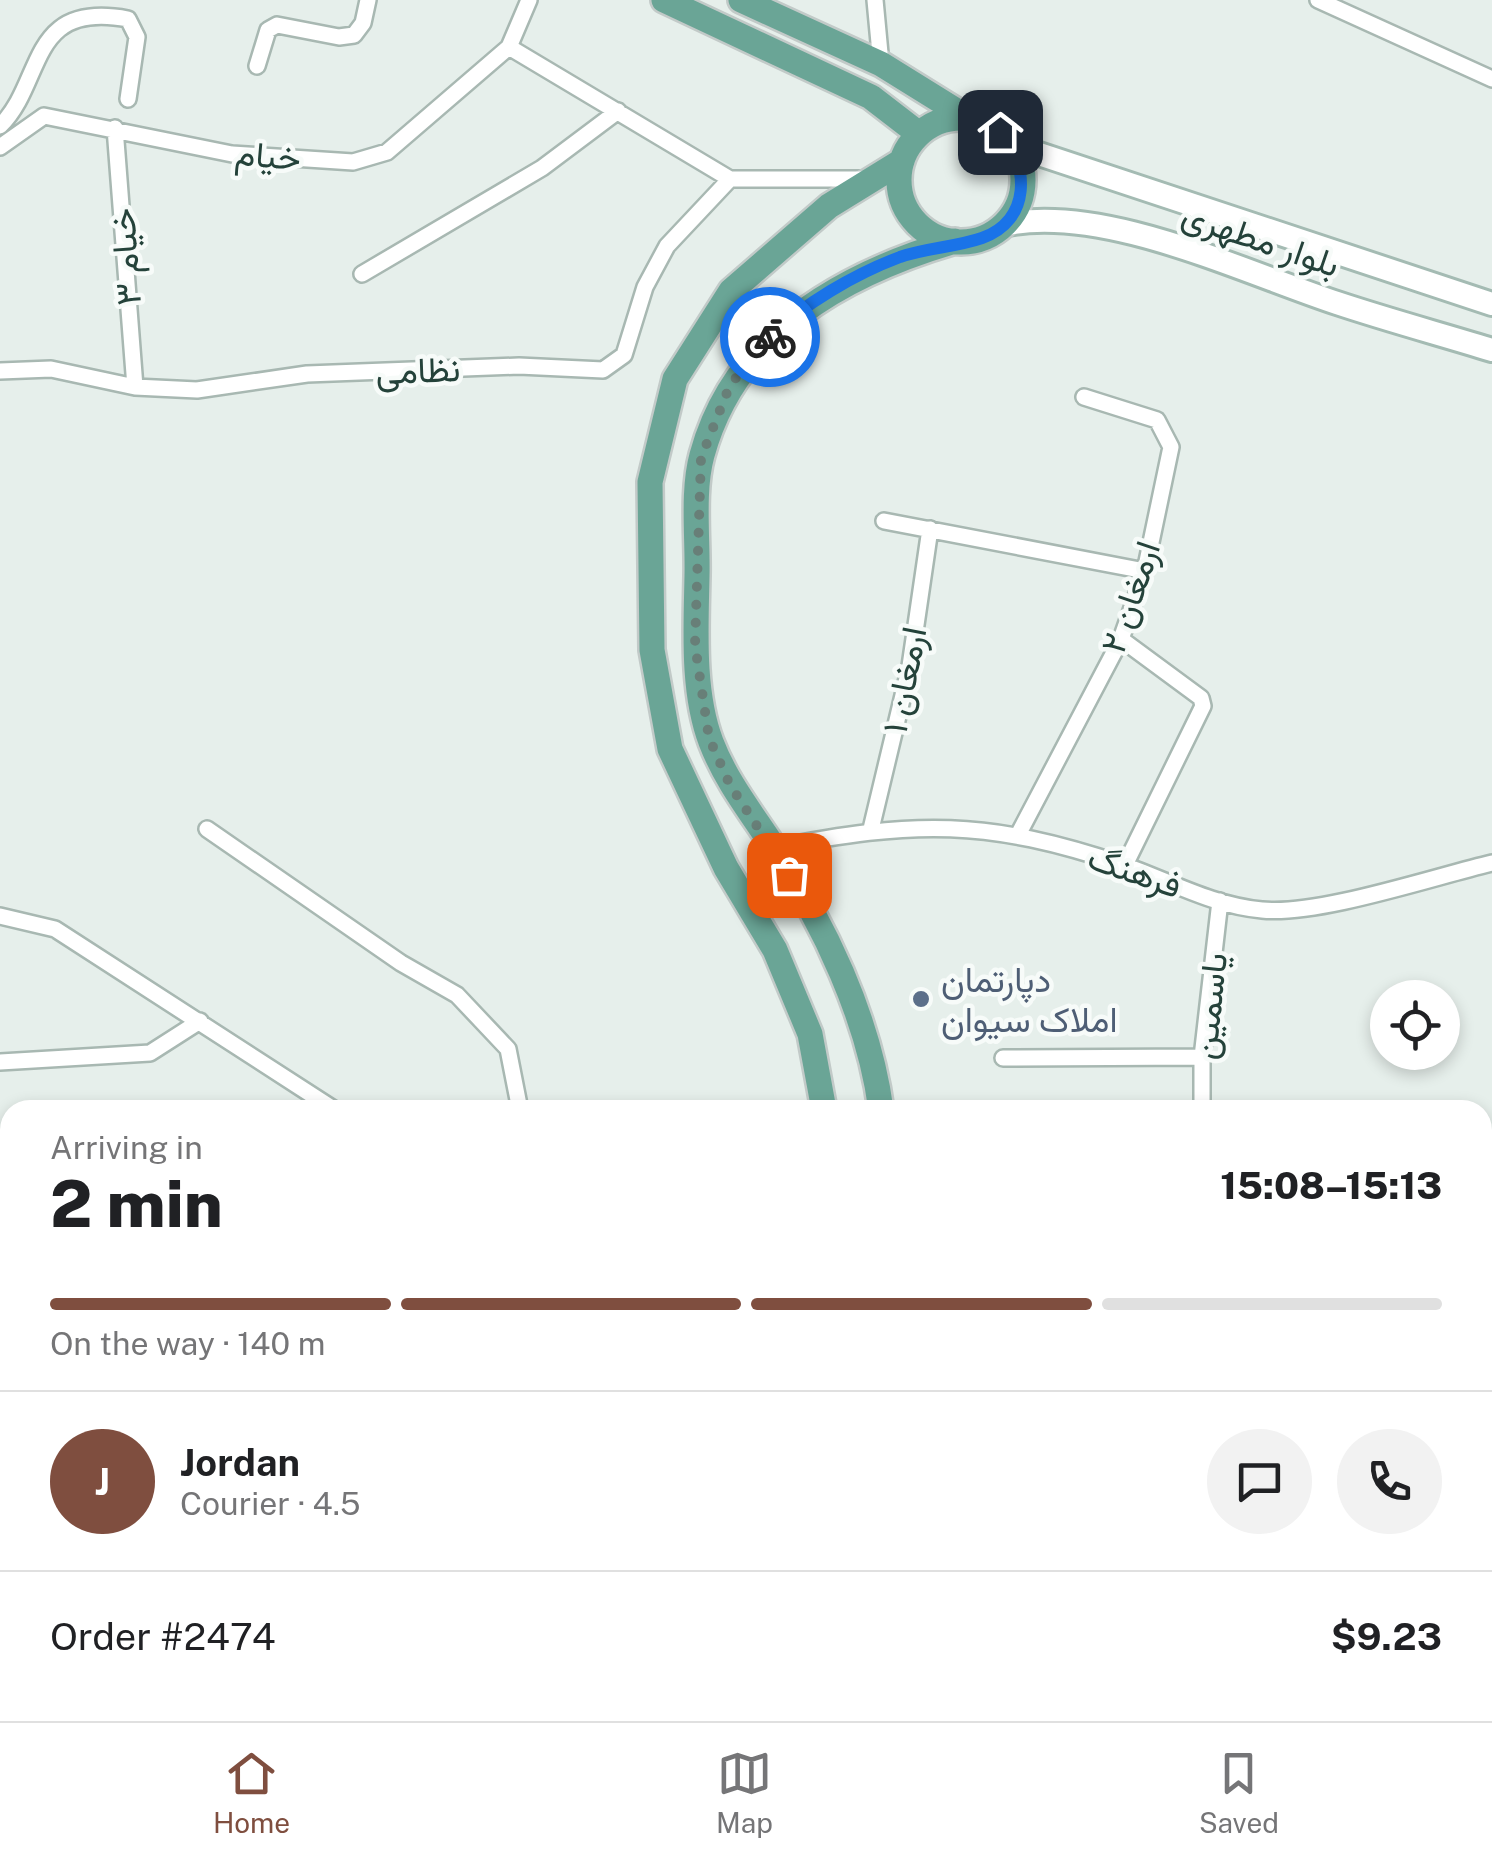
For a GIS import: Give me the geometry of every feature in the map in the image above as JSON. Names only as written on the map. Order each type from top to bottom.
[{"type":"main road","points":[[664,0],[871,97],[918,134]]},
{"type":"main road","points":[[745,1],[881,64],[968,118],[1000,132],[1012,145],[1023,178],[1021,196],[1002,225],[981,238],[955,241],[898,258],[828,294],[775,332],[749,358],[728,390],[701,458],[695,645],[709,738],[730,785],[774,848],[850,995],[874,1058],[879,1100]]},
{"type":"main road","points":[[955,241],[921,228],[909,214],[901,197],[902,161],[918,134],[933,124],[968,118]]},
{"type":"main road","points":[[822,1100],[810,1034],[775,950],[726,868],[670,749],[652,650],[650,482],[675,379],[731,291],[829,206],[902,161]]},
{"type":"street","points":[[257,66],[268,30],[276,26],[339,37],[354,34],[363,23],[368,0]]},
{"type":"street","name":"خیام","points":[[0,146],[44,116],[232,154],[352,162],[387,152],[510,47],[528,0]]},
{"type":"street","points":[[875,0],[881,64]]},
{"type":"street","points":[[1318,0],[1492,79]]},
{"type":"street","points":[[0,126],[17,110],[33,57],[46,34],[80,15],[111,14],[128,19],[136,37],[128,99]]},
{"type":"street","points":[[510,47],[730,179],[868,179]]},
{"type":"street","points":[[362,274],[542,168],[618,112]]},
{"type":"street","name":"خیام ۳","points":[[116,128],[135,387]]},
{"type":"street","name":"بلوار مطهری","points":[[1012,145],[1492,304]]},
{"type":"street","name":"نظامی","points":[[0,371],[51,369],[135,387],[197,390],[308,374],[520,366],[604,370],[624,356],[645,287],[667,246],[730,179]]},
{"type":"street","name":"بلوار مطهری","points":[[1002,225],[1076,225],[1146,236],[1337,303],[1492,350]]},
{"type":"street","name":"ارمغان ۲","points":[[1019,833],[1121,639],[1145,571],[1171,447],[1157,420],[1084,397]]},
{"type":"street","points":[[884,520],[1145,571]]},
{"type":"street","name":"ارمغان ۱","points":[[872,828],[910,666],[930,530]]},
{"type":"street","points":[[1121,639],[1200,698],[1203,706],[1125,866]]},
{"type":"street","name":"فرهنگ","points":[[774,848],[872,828],[943,826],[1019,833],[1220,901],[1263,910],[1304,908],[1492,863]]},
{"type":"street","points":[[207,830],[457,996],[508,1049],[518,1100]]},
{"type":"street","name":"یاسمین","points":[[1202,1100],[1202,1057],[1220,901]]},
{"type":"street","points":[[0,916],[55,929],[319,1100]]},
{"type":"street","points":[[0,1062],[150,1052],[200,1021]]},
{"type":"street","points":[[1003,1058],[1202,1057]]},
{"type":"way so far","points":[[770,337],[749,358],[728,390],[701,458],[695,645],[709,738],[730,785],[789,875]]},
{"type":"place","name":"دپارتمان املاک سیوان","points":[[921,999]]},
{"type":"route","points":[[770,337],[828,294],[898,258],[955,241],[981,238],[1002,225],[1014,212],[1023,178],[1020,161],[1000,132]]}]
